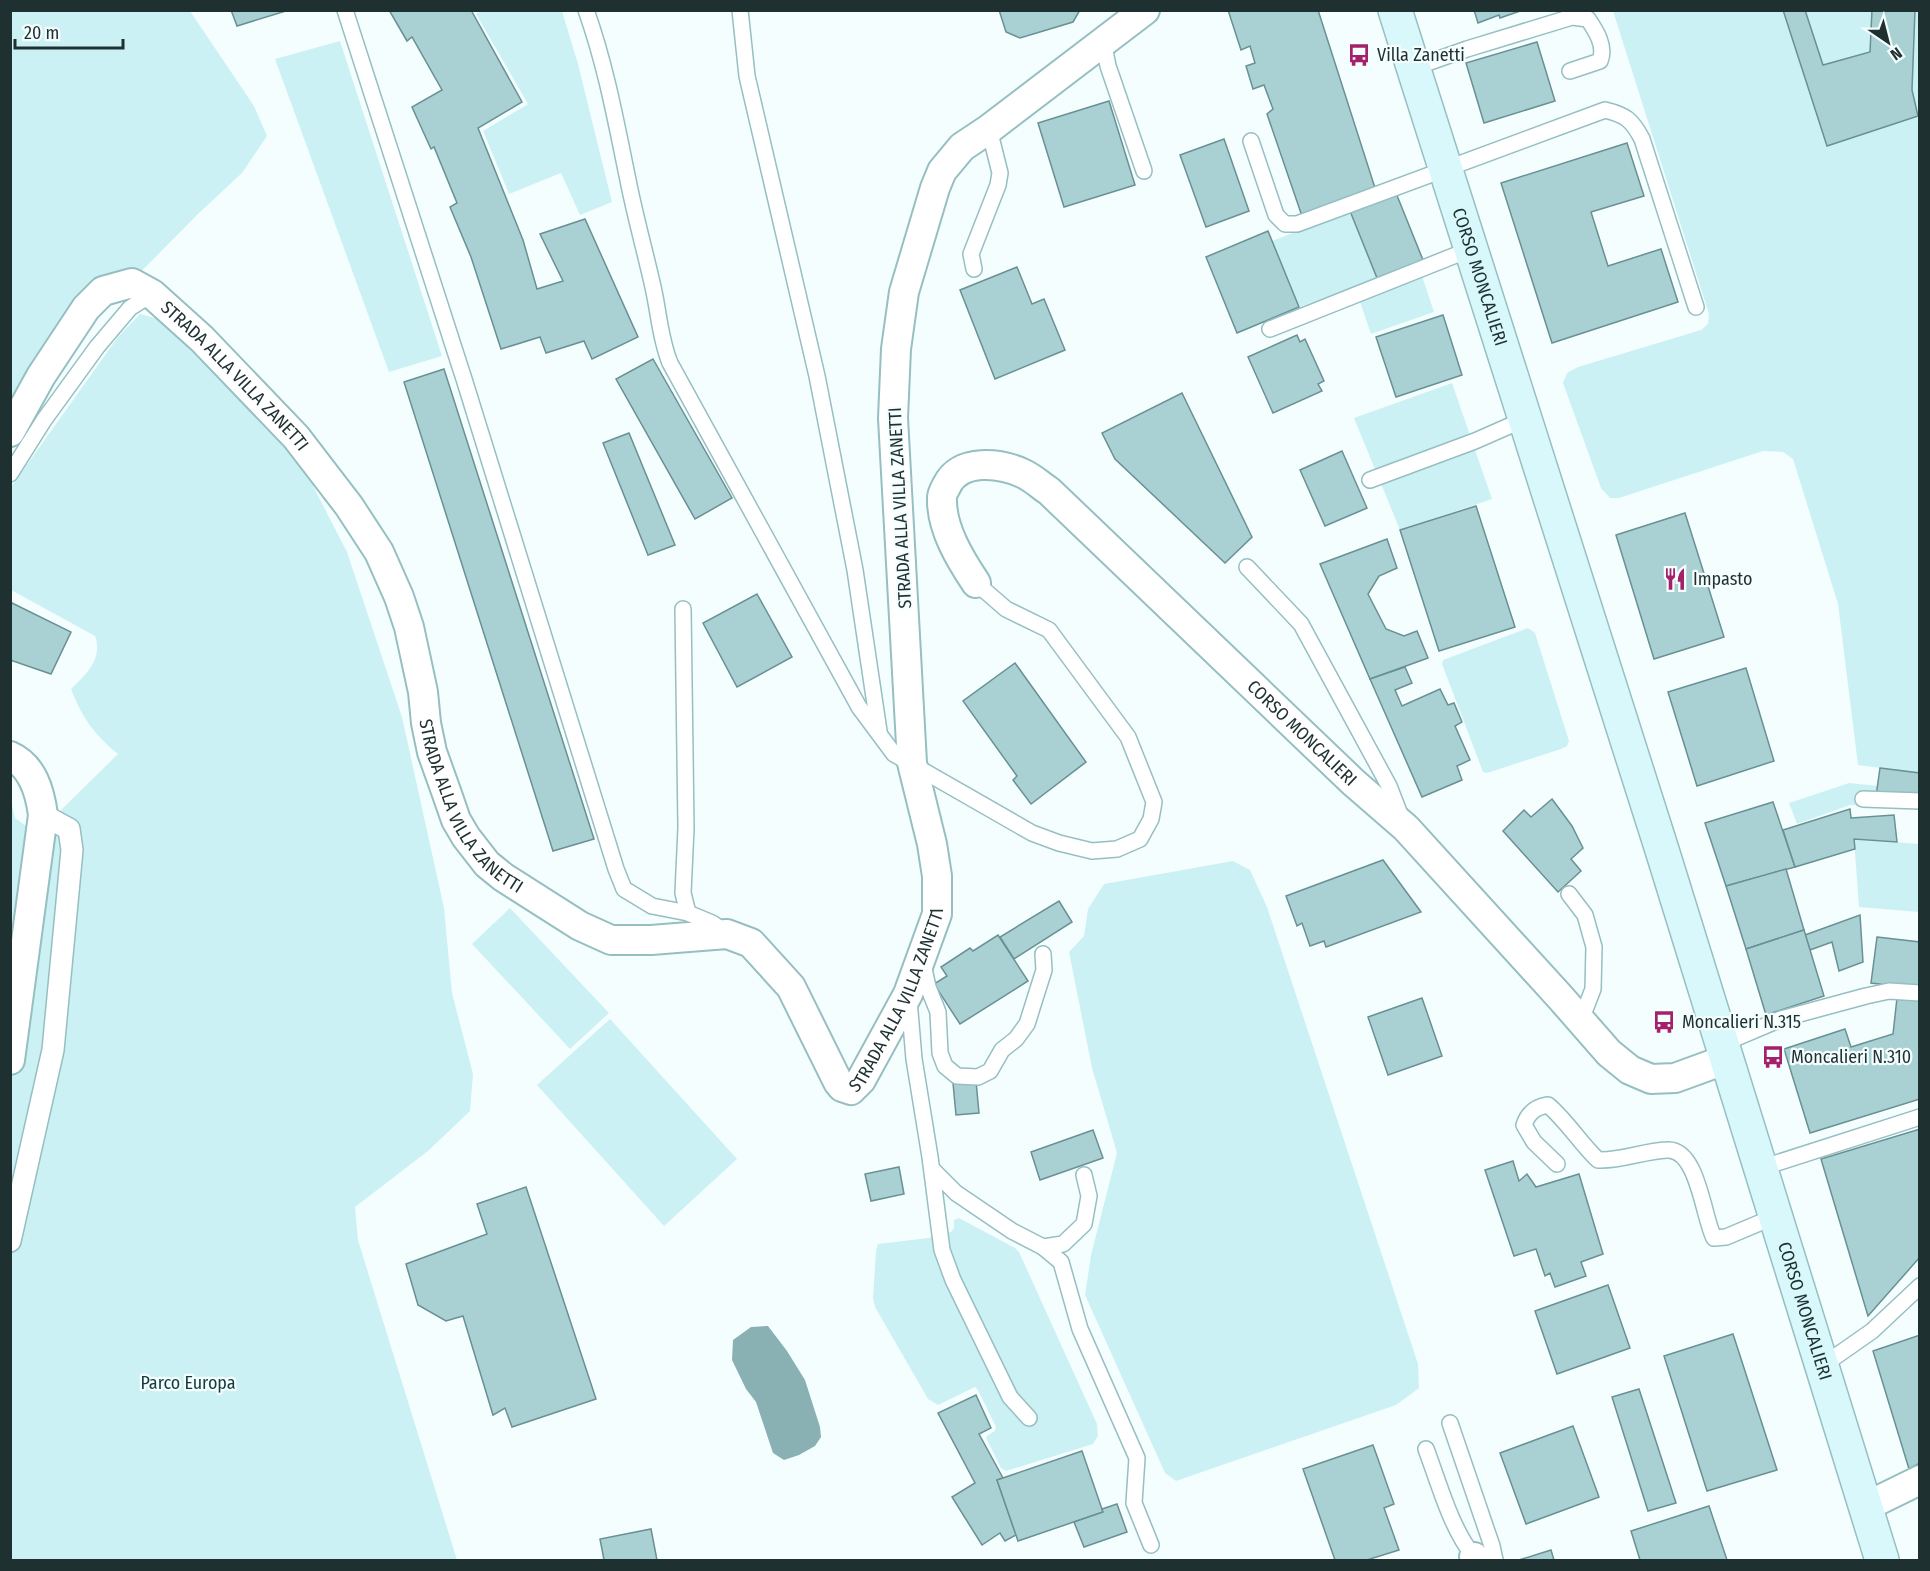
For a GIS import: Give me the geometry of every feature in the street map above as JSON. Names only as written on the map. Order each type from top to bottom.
[{"type":"main road","name":"CORSO MONCALIERI","points":[[1395,10],[1725,1052],[1882,1560]]},
{"type":"street","name":"STRADA ALLA VILLA ZANETTI","points":[[10,432],[40,376],[86,308],[103,291],[132,283],[152,294],[202,339],[296,437],[379,552],[399,597],[409,627],[423,692],[432,752],[456,820],[487,864],[579,926],[612,940],[651,940],[727,934],[751,943],[791,987],[838,1082],[851,1090],[861,1080],[908,994],[937,914],[937,876],[932,844],[912,763],[893,418],[896,349],[904,292],[935,188],[942,171],[962,147],[1144,10]]},
{"type":"street","name":"CORSO MONCALIERI","points":[[976,583],[960,559],[944,518],[942,496],[950,479],[962,469],[976,466],[998,466],[1024,473],[1049,491],[1353,783],[1406,828],[1609,1053],[1630,1070],[1651,1079],[1675,1078],[1725,1052]]},
{"type":"street","points":[[10,756],[20,761],[33,778],[41,796],[43,815],[10,1060]]},
{"type":"street","points":[[10,1241],[52,1050],[72,850],[69,830],[43,815]]},
{"type":"street","points":[[1867,1506],[1920,1480]]},
{"type":"lane","points":[[345,10],[624,889],[652,906],[688,913],[712,923],[727,934]]},
{"type":"lane","points":[[585,10],[599,47],[608,83],[628,183],[658,309],[662,345],[768,544],[859,706],[894,754],[1032,833],[1092,851],[1117,849],[1140,839],[1151,819],[1154,801],[1128,737],[1049,630],[1006,609],[976,583]]},
{"type":"lane","points":[[740,10],[747,76],[817,376],[855,570],[879,734]]},
{"type":"lane","points":[[1413,68],[1572,17],[1588,19],[1597,32],[1603,53],[1600,61],[1570,71]]},
{"type":"lane","points":[[1103,41],[1108,66],[1144,171]]},
{"type":"lane","points":[[1251,141],[1276,215],[1285,224],[1297,224],[1605,110],[1618,113],[1633,122],[1642,139],[1696,308]]},
{"type":"lane","points":[[974,269],[971,254],[998,185],[1000,173],[988,129]]},
{"type":"lane","points":[[1270,329],[1471,249]]},
{"type":"lane","points":[[10,474],[44,420],[97,347],[130,308],[152,294]]},
{"type":"lane","points":[[1370,480],[1475,441],[1525,419]]},
{"type":"lane","points":[[1247,567],[1301,624],[1389,786],[1406,828]]},
{"type":"lane","points":[[683,609],[686,828],[682,893],[688,913]]},
{"type":"lane","points":[[1863,799],[1920,801]]},
{"type":"lane","points":[[1569,894],[1585,915],[1594,947],[1593,989],[1581,1020]]},
{"type":"lane","points":[[921,958],[928,987],[938,1012],[940,1053],[945,1066],[957,1076],[978,1077],[990,1071],[1002,1050],[1016,1039],[1027,1024],[1044,970],[1043,954]]},
{"type":"lane","points":[[1725,1052],[1781,1019],[1889,991],[1920,993]]},
{"type":"lane","points":[[908,994],[914,1059],[932,1169],[942,1250],[947,1266],[1010,1397],[1029,1418]]},
{"type":"lane","points":[[1557,1164],[1534,1142],[1524,1125],[1527,1115],[1539,1107],[1548,1105],[1558,1113],[1598,1160],[1610,1161],[1669,1149],[1686,1158],[1695,1176],[1714,1238],[1726,1238],[1776,1216]]},
{"type":"lane","points":[[1761,1168],[1920,1117]]},
{"type":"lane","points":[[932,1169],[956,1193],[1012,1231],[1042,1247],[1061,1262],[1080,1329],[1137,1458],[1134,1503],[1151,1545]]},
{"type":"lane","points":[[1042,1247],[1063,1244],[1084,1224],[1089,1196],[1084,1175]]},
{"type":"lane","points":[[1822,1366],[1872,1331],[1920,1286]]},
{"type":"lane","points":[[1426,1449],[1462,1541],[1482,1559],[1492,1546],[1450,1423]]},
{"type":"green space","points":[[482,10],[562,11],[578,64],[612,202],[580,215],[561,173],[509,194],[483,131],[528,104],[476,14]]},
{"type":"green space","points":[[10,11],[190,11],[254,106],[267,136],[242,173],[106,307],[57,366],[11,450]]},
{"type":"green space","points":[[1613,11],[1919,11],[1919,773],[1858,765],[1838,604],[1793,459],[1783,452],[1763,451],[1619,498],[1610,498],[1601,488],[1563,383],[1567,373],[1578,367],[1701,330],[1708,324],[1709,314]]},
{"type":"green space","points":[[340,41],[442,356],[389,372],[275,59]]},
{"type":"green space","points":[[1350,211],[1377,278],[1299,307],[1272,241]]},
{"type":"green space","points":[[1421,273],[1434,312],[1371,334],[1359,299]]},
{"type":"green space","name":"Parco Europa","points":[[140,314],[159,319],[191,346],[224,385],[272,432],[312,484],[347,552],[402,717],[444,908],[452,993],[473,1074],[470,1111],[428,1151],[355,1207],[358,1240],[457,1560],[11,1560],[10,797],[15,818],[29,828],[60,811],[118,754],[90,725],[71,689],[92,665],[97,651],[95,636],[11,590],[11,487],[118,337]]},
{"type":"green space","points":[[1452,383],[1492,499],[1400,530],[1354,418]]},
{"type":"green space","points":[[1528,628],[1535,633],[1569,741],[1567,746],[1561,749],[1487,773],[1483,772],[1442,664],[1443,660]]},
{"type":"green space","points":[[1849,783],[1919,790],[1919,807],[1850,805],[1797,824],[1789,803]]},
{"type":"green space","points":[[1854,839],[1919,844],[1919,912],[1859,907]]},
{"type":"green space","points":[[1233,861],[1250,870],[1267,907],[1418,1364],[1419,1388],[1396,1405],[1176,1481],[1165,1473],[1085,1295],[1091,1255],[1117,1153],[1092,1068],[1069,952],[1084,936],[1088,909],[1104,884]]},
{"type":"green space","points":[[510,908],[609,1013],[570,1049],[472,944]]},
{"type":"green space","points":[[610,1019],[737,1159],[664,1226],[537,1085]]},
{"type":"green space","points":[[959,1218],[1019,1252],[1097,1424],[1098,1436],[1093,1444],[1006,1471],[1001,1468],[986,1438],[995,1431],[996,1427],[975,1387],[938,1405],[928,1399],[875,1307],[873,1298],[876,1251],[878,1244],[928,1238],[951,1232],[954,1228],[954,1220]]},
{"type":"shaded area","points":[[768,1326],[805,1380],[820,1427],[821,1437],[815,1446],[784,1460],[773,1453],[756,1402],[746,1389],[732,1360],[733,1340],[751,1327]]},
{"type":"building","points":[[231,10],[289,10],[237,26]]},
{"type":"building","points":[[389,10],[471,10],[522,102],[478,128],[523,240],[537,289],[563,281],[540,234],[585,219],[638,337],[592,359],[584,341],[546,353],[540,337],[501,349],[471,257],[450,207],[457,203],[434,147],[431,149],[412,107],[442,90],[412,37],[407,41]]},
{"type":"building","points":[[999,10],[1080,10],[1073,22],[1020,38],[1006,32]]},
{"type":"building","points":[[1228,10],[1318,10],[1376,191],[1303,219],[1267,114],[1273,109],[1264,85],[1253,89],[1246,66],[1255,63],[1250,46],[1241,50]]},
{"type":"building","points":[[1474,10],[1523,10],[1500,18],[1499,15],[1478,23]]},
{"type":"building","points":[[1783,10],[1805,10],[1823,65],[1870,52],[1872,10],[1915,10],[1912,90],[1918,116],[1827,146]]},
{"type":"building","points":[[1537,42],[1555,101],[1484,123],[1466,63]]},
{"type":"building","points":[[1109,101],[1135,185],[1064,207],[1038,123]]},
{"type":"building","points":[[1224,139],[1249,211],[1206,227],[1180,155]]},
{"type":"building","points":[[1627,143],[1644,196],[1591,212],[1608,266],[1661,249],[1678,302],[1552,343],[1501,183]]},
{"type":"building","points":[[1396,193],[1423,260],[1377,278],[1350,211]]},
{"type":"building","points":[[1268,231],[1299,307],[1237,333],[1206,257]]},
{"type":"building","points":[[1017,267],[1032,304],[1044,299],[1065,350],[995,379],[960,290]]},
{"type":"building","points":[[1443,315],[1462,375],[1396,397],[1376,337]]},
{"type":"building","points":[[1297,335],[1300,342],[1305,339],[1324,381],[1318,384],[1322,391],[1273,413],[1248,357]]},
{"type":"building","points":[[653,359],[732,498],[695,519],[616,379]]},
{"type":"building","points":[[444,369],[594,839],[553,851],[404,382]]},
{"type":"building","points":[[1182,393],[1252,537],[1225,563],[1115,459],[1102,433]]},
{"type":"building","points":[[629,433],[675,545],[648,555],[603,443]]},
{"type":"building","points":[[1342,451],[1367,508],[1325,526],[1300,470]]},
{"type":"building","points":[[1476,506],[1515,627],[1439,651],[1400,530]]},
{"type":"building","points":[[1685,513],[1724,637],[1654,659],[1616,535]]},
{"type":"building","points":[[1387,539],[1397,568],[1379,576],[1368,594],[1386,629],[1404,636],[1417,631],[1428,658],[1370,679],[1320,564]]},
{"type":"building","points":[[757,594],[792,657],[737,687],[703,623]]},
{"type":"building","points":[[10,602],[71,632],[51,674],[10,660]]},
{"type":"building","points":[[1015,663],[1086,762],[1031,804],[1013,780],[1017,776],[963,701]]},
{"type":"building","points":[[1405,667],[1412,683],[1395,690],[1402,706],[1440,689],[1448,705],[1454,703],[1462,722],[1455,726],[1470,760],[1457,766],[1462,780],[1422,797],[1370,679]]},
{"type":"building","points":[[1746,668],[1774,761],[1697,786],[1668,692]]},
{"type":"building","points":[[1880,768],[1920,773],[1920,798],[1876,796]]},
{"type":"building","points":[[1552,799],[1572,826],[1583,848],[1571,859],[1581,871],[1558,892],[1503,831],[1524,810],[1531,817]]},
{"type":"building","points":[[1773,802],[1795,867],[1726,886],[1705,823]]},
{"type":"building","points":[[1850,809],[1851,818],[1894,815],[1897,842],[1854,839],[1855,849],[1795,867],[1783,830]]},
{"type":"building","points":[[1383,860],[1421,912],[1326,947],[1324,941],[1310,946],[1302,923],[1297,926],[1286,896]]},
{"type":"building","points":[[1786,869],[1804,930],[1746,949],[1726,886]]},
{"type":"building","points":[[1059,901],[1072,922],[1014,959],[1000,937]]},
{"type":"building","points":[[1860,915],[1863,962],[1839,971],[1832,942],[1810,950],[1805,935]]},
{"type":"building","points":[[1804,930],[1824,996],[1766,1015],[1746,949]]},
{"type":"building","points":[[998,935],[1028,981],[960,1024],[934,984],[947,976],[941,967],[970,948],[973,951]]},
{"type":"building","points":[[1877,937],[1920,942],[1920,989],[1871,983]]},
{"type":"building","points":[[1422,998],[1442,1056],[1388,1075],[1368,1017]]},
{"type":"building","points":[[1897,998],[1920,1001],[1920,1099],[1810,1133],[1784,1049],[1845,1029],[1851,1047],[1893,1034]]},
{"type":"building","points":[[976,1081],[979,1113],[956,1115],[953,1083]]},
{"type":"building","points":[[1920,1129],[1920,1257],[1868,1316],[1821,1159]]},
{"type":"building","points":[[1093,1130],[1103,1158],[1040,1180],[1031,1152]]},
{"type":"building","points":[[1513,1161],[1519,1181],[1527,1174],[1536,1187],[1579,1174],[1603,1254],[1581,1262],[1586,1276],[1555,1287],[1550,1273],[1545,1276],[1536,1249],[1514,1256],[1485,1170]]},
{"type":"building","points":[[899,1167],[904,1194],[871,1201],[865,1174]]},
{"type":"building","points":[[526,1187],[596,1399],[512,1427],[505,1408],[493,1415],[463,1316],[446,1321],[418,1305],[406,1264],[487,1234],[477,1204]]},
{"type":"building","points":[[1608,1285],[1630,1348],[1557,1374],[1535,1311]]},
{"type":"building","points":[[1733,1334],[1777,1470],[1707,1491],[1664,1356]]},
{"type":"building","points":[[1920,1335],[1920,1463],[1909,1469],[1873,1351]]},
{"type":"building","points":[[1639,1389],[1676,1503],[1648,1511],[1612,1397]]},
{"type":"building","points":[[976,1395],[991,1428],[979,1434],[1003,1478],[997,1480],[1016,1535],[1005,1541],[1000,1533],[982,1545],[952,1497],[975,1483],[938,1413]]},
{"type":"building","points":[[1573,1426],[1599,1497],[1526,1524],[1500,1453]]},
{"type":"building","points":[[1373,1445],[1394,1504],[1384,1508],[1399,1550],[1367,1560],[1335,1560],[1303,1469]]},
{"type":"building","points":[[1082,1451],[1103,1512],[1018,1541],[997,1480]]},
{"type":"building","points":[[1117,1504],[1127,1532],[1084,1547],[1074,1522],[1103,1512],[1102,1509]]},
{"type":"building","points":[[1709,1506],[1727,1560],[1640,1560],[1631,1531]]},
{"type":"building","points":[[651,1529],[657,1560],[604,1560],[600,1539]]},
{"type":"building","points":[[1551,1550],[1554,1560],[1519,1560]]},
{"type":"place","name":"Villa Zanetti","points":[[1359,55]]},
{"type":"place","name":"Impasto","points":[[1675,579]]},
{"type":"place","name":"Moncalieri N.315","points":[[1664,1022]]},
{"type":"place","name":"Moncalieri N.310","points":[[1773,1057]]}]
